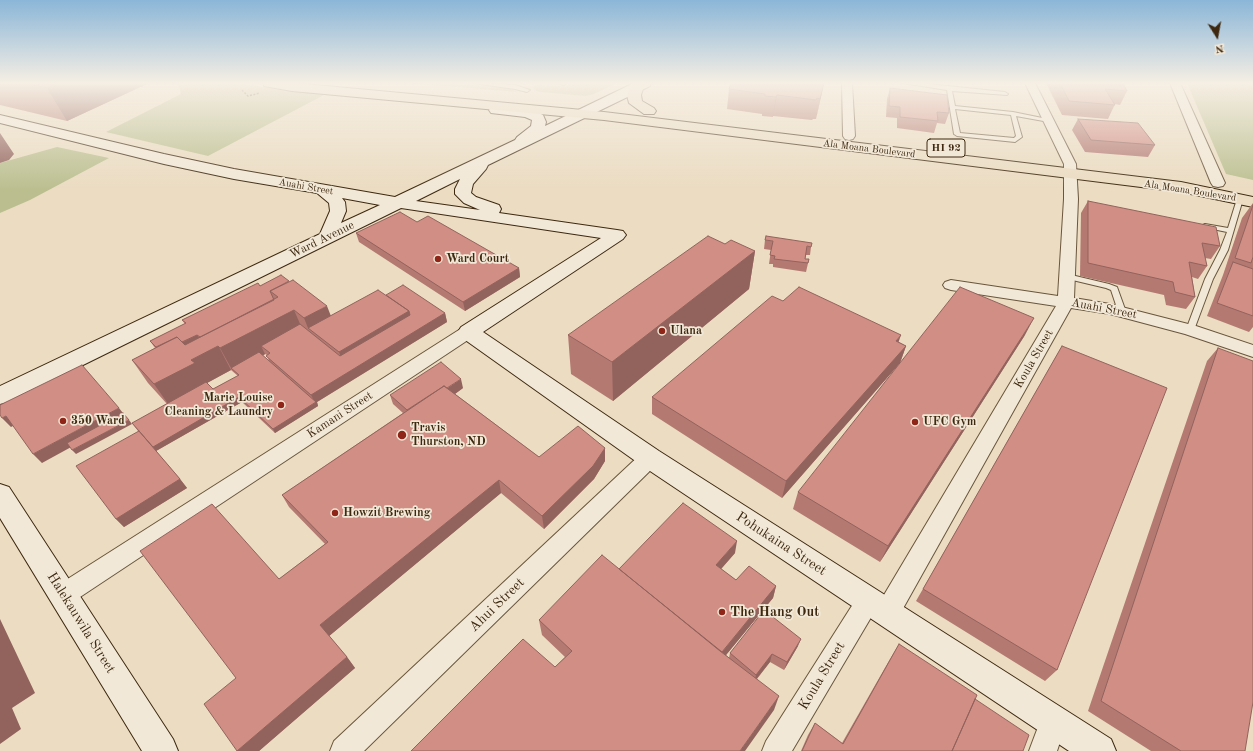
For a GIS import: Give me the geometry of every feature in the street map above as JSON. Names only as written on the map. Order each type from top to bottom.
[{"type":"main road","name":"Ala Moana Boulevard","points":[[627,118],[1070,169],[1218,183],[1245,204]]},
{"type":"main road","name":"Ala Moana Boulevard","points":[[705,118],[849,136],[1070,169],[1181,187],[1245,204]]},
{"type":"street","points":[[528,222],[476,203],[466,198],[463,194],[464,186],[474,173],[536,129],[539,122],[537,118]]},
{"type":"street","name":"Ward Avenue","points":[[0,396],[573,118]]},
{"type":"street","points":[[848,118],[849,136]]},
{"type":"street","points":[[1189,118],[1218,183]]},
{"type":"street","name":"Auahi Street","points":[[0,119],[199,167],[399,203],[617,235]]},
{"type":"street","name":"Koula Street","points":[[776,751],[877,607],[1066,302],[1070,169],[1049,120]]},
{"type":"street","points":[[321,189],[332,196],[336,202],[338,211],[327,237]]},
{"type":"street","name":"Kamani Street","points":[[63,595],[617,235]]},
{"type":"street","name":"Auahi Street","points":[[951,285],[1122,312],[1190,330],[1253,351]]},
{"type":"street","name":"Pohukaina Street","points":[[468,332],[650,458],[1099,751]]},
{"type":"street","name":"Ahui Street","points":[[344,751],[650,458]]},
{"type":"street","name":"Halekauwila Street","points":[[0,495],[161,751]]},
{"type":"street","points":[[1043,751],[1054,721]]},
{"type":"lane","points":[[954,118],[957,134],[1015,140],[1019,138],[1014,118]]},
{"type":"lane","points":[[1037,118],[1049,120]]},
{"type":"lane","points":[[1190,330],[1209,279],[1245,204]]},
{"type":"lane","points":[[1205,226],[1231,231]]},
{"type":"lane","points":[[1067,276],[1109,286],[1114,289],[1122,312]]},
{"type":"green space","points":[[134,118],[280,118],[208,156],[106,132]]},
{"type":"green space","points":[[1202,118],[1253,118],[1253,180],[1226,174]]},
{"type":"green space","points":[[57,147],[109,158],[30,200],[0,213],[0,163]]},
{"type":"building","points":[[910,118],[938,118],[938,121]]},
{"type":"building","points":[[1078,119],[1138,123],[1155,145],[1091,140]]},
{"type":"building","points":[[1088,201],[1216,227],[1220,246],[1202,243],[1207,266],[1189,262],[1195,297],[1175,292],[1173,282],[1088,263]]},
{"type":"building","points":[[1253,205],[1253,257],[1251,263],[1235,258]]},
{"type":"building","name":"Ward Court","points":[[400,212],[417,222],[428,216],[519,268],[463,302],[356,233]]},
{"type":"building","points":[[708,236],[725,244],[731,240],[755,251],[612,362],[568,335]]},
{"type":"building","points":[[766,236],[812,243],[811,247],[807,246],[805,259],[809,259],[808,263],[774,259],[775,256],[770,255],[773,241],[765,240]]},
{"type":"building","points":[[1233,262],[1253,269],[1253,316],[1217,303]]},
{"type":"building","points":[[281,275],[289,281],[270,291],[274,300],[200,337],[197,335],[182,342],[177,337],[156,347],[150,341],[186,323],[182,320],[258,283],[260,286]]},
{"type":"building","points":[[293,280],[327,306],[304,318],[294,310],[220,348],[218,346],[191,360],[195,363],[154,384],[132,360],[177,337],[185,345],[278,297],[270,291]]},
{"type":"building","points":[[403,285],[445,313],[311,395],[266,356],[270,353],[261,346],[300,324],[340,356],[410,315],[409,311],[386,295]]},
{"type":"building","points":[[799,287],[901,335],[896,341],[906,346],[786,481],[652,397],[772,296],[783,301]]},
{"type":"building","name":"UFC Gym","points":[[960,287],[1034,318],[888,546],[798,492]]},
{"type":"building","points":[[378,290],[409,311],[339,352],[308,328]]},
{"type":"building","points":[[1062,346],[1167,388],[1057,670],[923,589]]},
{"type":"building","points":[[1218,348],[1253,361],[1253,702],[1245,751],[1181,751],[1101,701]]},
{"type":"building","name":"Marie Louise Cleaning & Laundry","points":[[259,352],[316,402],[273,429],[239,397],[153,447],[132,423],[206,382],[213,389],[239,375],[231,368]]},
{"type":"building","points":[[441,362],[461,379],[447,388],[444,386],[407,410],[390,395]]},
{"type":"building","name":"350 Ward","points":[[82,365],[119,408],[33,454],[6,416],[2,418],[0,415],[0,405]]},
{"type":"building","points":[[444,386],[539,457],[578,426],[605,448],[593,466],[542,516],[499,480],[320,625],[347,657],[237,751],[204,704],[236,678],[140,551],[212,504],[279,579],[328,542],[282,495]]},
{"type":"building","points":[[123,413],[129,420],[72,450],[67,443]]},
{"type":"building","points":[[139,431],[180,479],[116,519],[76,466]]},
{"type":"building","points":[[683,503],[737,541],[716,565],[736,580],[749,566],[776,586],[722,652],[619,569]]},
{"type":"building","points":[[602,555],[720,651],[779,696],[740,751],[411,751],[523,639],[555,667],[572,651],[539,620]]},
{"type":"building","points":[[764,610],[801,639],[787,662],[772,654],[756,675],[730,653]]},
{"type":"building","points":[[899,644],[977,695],[952,751],[802,751],[815,723],[843,744]]},
{"type":"building","points":[[975,699],[1029,735],[1023,751],[952,751]]},
{"type":"place","name":"Ward Court","points":[[438,259]]},
{"type":"place","name":"Ulana","points":[[662,331]]},
{"type":"place","name":"Marie Louise Cleaning & Laundry","points":[[281,405]]},
{"type":"place","name":"350 Ward","points":[[63,421]]},
{"type":"place","name":"UFC Gym","points":[[915,422]]},
{"type":"place","name":"Travis Thurston, ND","points":[[402,435]]},
{"type":"place","name":"Howzit Brewing","points":[[335,513]]},
{"type":"place","name":"The Hang Out","points":[[722,612]]}]
